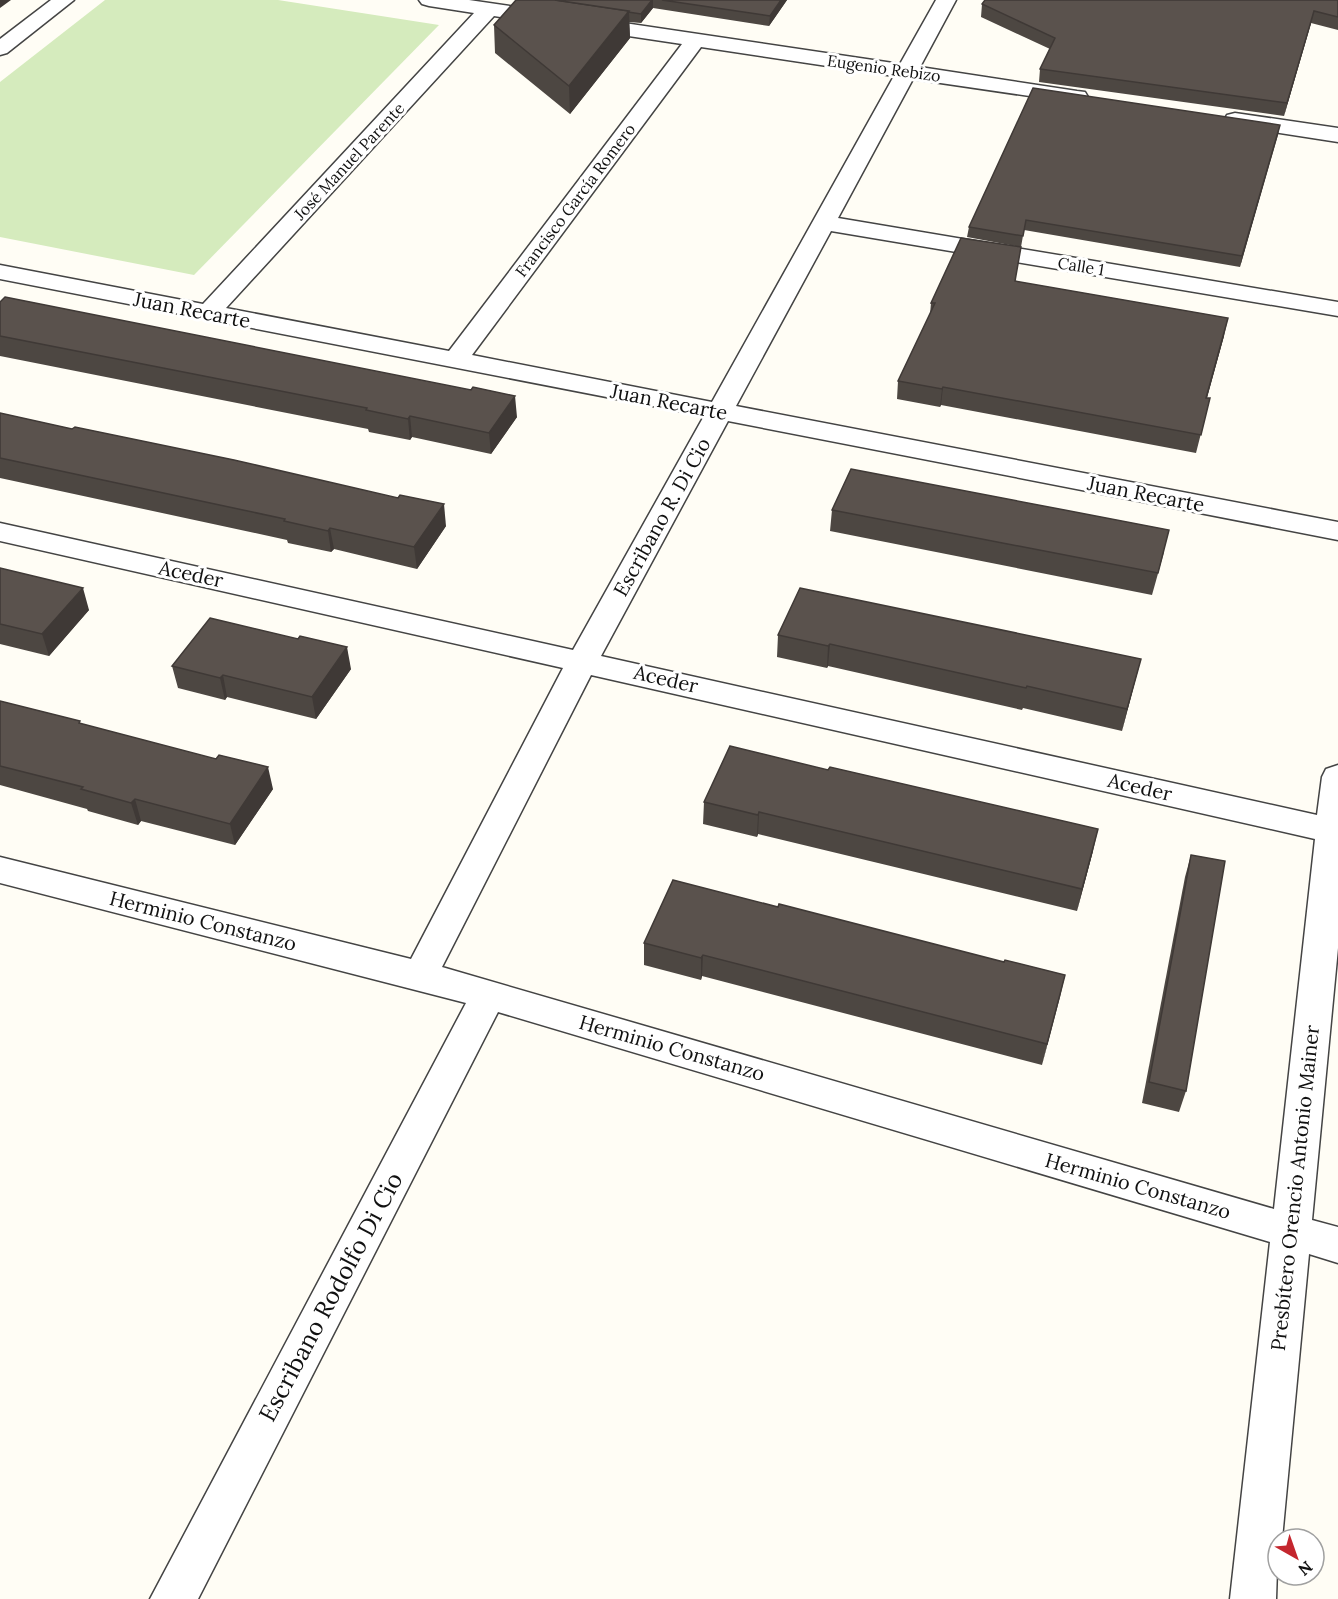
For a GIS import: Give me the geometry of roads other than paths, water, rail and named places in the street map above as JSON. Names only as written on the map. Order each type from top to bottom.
[{"type":"street","points":[[0,49],[64,0]]},
{"type":"street","name":"Eugenio Rebizo","points":[[429,0],[1093,99]]},
{"type":"street","name":"Escribano R. Di Cio","points":[[420,975],[583,660],[946,0]]},
{"type":"street","name":"José Manuel Parente","points":[[208,313],[489,9]]},
{"type":"street","name":"Francisco García Romero","points":[[455,360],[696,40]]},
{"type":"street","points":[[1210,116],[1338,135]]},
{"type":"street","name":"Calle 1","points":[[824,223],[1338,309]]},
{"type":"street","name":"Juan Recarte","points":[[0,272],[1338,531]]},
{"type":"street","name":"Aceder","points":[[0,532],[583,660],[1330,830]]},
{"type":"street","name":"Presbítero Orencio Antonio Mainer","points":[[1253,1599],[1292,1231],[1330,830],[1338,777]]},
{"type":"street","name":"Herminio Constanzo","points":[[0,870],[489,994],[1338,1245]]},
{"type":"street","name":"Escribano Rodolfo Di Cio","points":[[173,1599],[489,994]]}]
